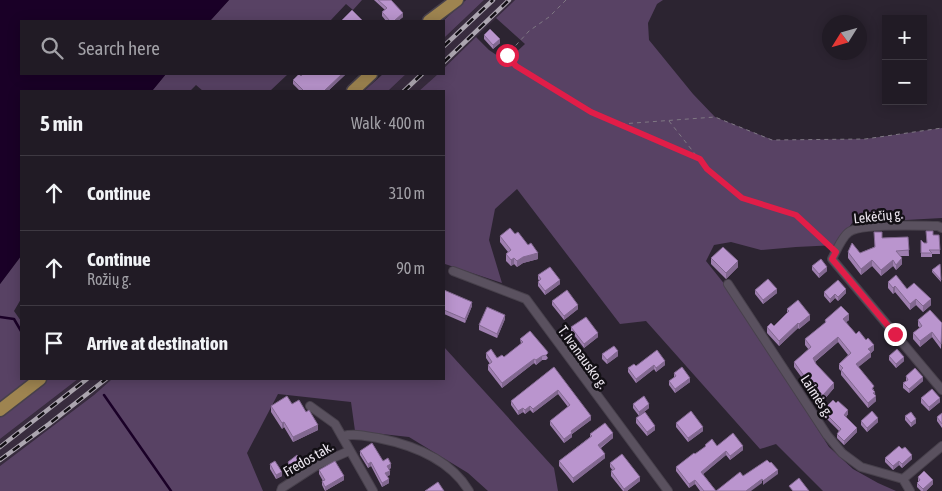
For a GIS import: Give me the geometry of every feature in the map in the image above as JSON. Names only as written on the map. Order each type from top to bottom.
[{"type":"main road","points":[[430,20],[457,0]]},
{"type":"main road","points":[[354,90],[370,75]]},
{"type":"main road","points":[[0,410],[39,380]]},
{"type":"street","name":"Lekėčių g.","points":[[834,255],[847,233],[856,228],[908,225],[938,226],[942,228]]},
{"type":"street","points":[[834,255],[942,390]]},
{"type":"street","name":"T. Ivanausko g.","points":[[452,271],[526,299],[668,491]]},
{"type":"street","name":"Laimės g.","points":[[728,284],[827,435],[842,453],[861,467],[903,479]]},
{"type":"street","points":[[310,406],[335,424],[373,491]]},
{"type":"street","points":[[343,436],[362,435],[400,442],[444,463],[464,483],[469,491]]},
{"type":"street","points":[[910,491],[903,479],[942,446]]},
{"type":"street","name":"Fredos tak.","points":[[281,491],[282,488],[319,464],[349,451]]},
{"type":"path","points":[[566,0],[549,17],[529,31],[507,55],[516,66],[591,112],[700,159]]},
{"type":"path","points":[[619,124],[715,117],[772,140],[865,139],[942,128]]},
{"type":"path","points":[[668,120],[707,169],[742,198],[796,215],[834,255]]},
{"type":"shaded area","points":[[0,0],[229,0],[211,20],[20,20],[20,75],[165,75],[153,90],[20,90],[20,257],[0,284]]},
{"type":"shaded area","points":[[229,0],[362,0],[353,10],[346,4],[331,20],[211,20]]},
{"type":"shaded area","points":[[466,0],[484,0],[445,37],[444,20]]},
{"type":"shaded area","points":[[484,0],[515,0],[445,67],[445,37]]},
{"type":"shaded area","points":[[515,0],[663,0],[657,4],[648,23],[649,40],[693,94],[715,117],[773,140],[865,139],[942,128],[942,218],[852,223],[837,245],[761,250],[731,242],[714,245],[706,261],[730,291],[829,447],[853,469],[896,491],[823,491],[776,444],[760,449],[646,321],[620,324],[517,189],[495,209],[489,240],[502,283],[445,264],[445,90],[420,90],[437,75],[445,75],[445,67],[476,37],[489,50],[501,58],[512,56],[525,44],[496,18]]},
{"type":"shaded area","points":[[165,75],[287,75],[271,90],[202,90],[196,85],[191,90],[153,90]]},
{"type":"shaded area","points":[[382,75],[405,75],[389,90],[365,90]]},
{"type":"shaded area","points":[[405,75],[437,75],[420,90],[389,90]]},
{"type":"shaded area","points":[[20,257],[20,301],[14,311],[20,320],[20,380],[31,380],[0,402],[0,284]]},
{"type":"shaded area","points":[[445,348],[554,468],[558,491],[488,491],[468,473],[409,437],[355,431],[351,402],[278,394],[247,453],[263,491],[0,491],[0,466],[94,395],[111,380],[445,380]]},
{"type":"shaded area","points":[[46,380],[77,380],[0,439],[0,416]]},
{"type":"shaded area","points":[[77,380],[111,380],[94,395],[0,466],[0,439]]},
{"type":"building","points":[[378,0],[391,0],[403,13],[395,20],[389,20],[382,12],[387,8]]},
{"type":"building","points":[[352,10],[362,20],[342,20]]},
{"type":"building","points":[[490,29],[500,39],[493,45],[484,35]]},
{"type":"building","points":[[298,75],[341,75],[325,90],[303,90],[293,80]]},
{"type":"building","points":[[510,228],[515,234],[518,232],[528,245],[531,243],[538,253],[523,257],[517,261],[514,258],[511,260],[506,254],[511,250],[500,236]]},
{"type":"building","points":[[926,231],[933,231],[933,235],[939,235],[940,250],[929,250],[932,253],[921,253],[921,240],[927,243]]},
{"type":"building","points":[[874,232],[882,232],[882,238],[908,237],[909,250],[896,251],[902,258],[896,265],[893,260],[881,270],[872,260],[861,269],[848,252],[852,243],[860,253],[875,247]]},
{"type":"building","points":[[723,247],[738,261],[726,273],[711,258]]},
{"type":"building","points":[[821,259],[827,267],[819,274],[812,266]]},
{"type":"building","points":[[940,264],[941,280],[932,270]]},
{"type":"building","points":[[550,267],[560,280],[545,291],[538,282],[541,279],[538,275]]},
{"type":"building","points":[[896,275],[907,289],[914,283],[931,299],[923,306],[916,299],[910,304],[895,286],[893,288],[888,282]]},
{"type":"building","points":[[768,279],[777,289],[763,300],[755,290]]},
{"type":"building","points":[[838,280],[846,289],[838,297],[835,294],[830,299],[824,292]]},
{"type":"building","points":[[445,290],[472,302],[465,319],[445,310]]},
{"type":"building","points":[[567,290],[578,305],[564,316],[552,301]]},
{"type":"building","points":[[798,300],[810,315],[798,323],[779,341],[767,327],[771,323],[774,326],[789,311],[787,309]]},
{"type":"building","points":[[841,306],[849,314],[843,319],[856,334],[859,331],[866,340],[868,338],[874,345],[868,349],[871,352],[856,364],[874,386],[872,389],[876,396],[868,403],[841,370],[843,368],[839,364],[851,353],[838,337],[813,358],[816,364],[834,383],[823,395],[810,384],[794,362],[811,347],[805,339],[826,322],[825,320]]},
{"type":"building","points":[[487,307],[505,315],[497,334],[479,325]]},
{"type":"building","points":[[930,310],[942,323],[941,344],[932,332],[920,341],[913,333],[922,326],[918,320]]},
{"type":"building","points":[[586,317],[598,333],[584,344],[571,327]]},
{"type":"building","points":[[530,331],[548,353],[536,360],[534,359],[502,383],[488,365],[492,362],[486,353],[491,349],[497,358],[502,355],[504,357],[523,342],[520,339]]},
{"type":"building","points":[[614,346],[618,351],[607,360],[602,354]]},
{"type":"building","points":[[897,349],[904,357],[896,364],[889,356]]},
{"type":"building","points":[[657,350],[665,361],[656,368],[654,365],[636,379],[628,368],[634,364],[636,366]]},
{"type":"building","points":[[554,367],[591,416],[571,431],[572,433],[564,439],[550,421],[570,405],[558,390],[533,409],[530,406],[525,410],[523,408],[518,411],[511,401]]},
{"type":"building","points":[[682,367],[690,378],[675,389],[669,381],[676,376],[674,373]]},
{"type":"building","points":[[915,368],[923,377],[909,389],[903,383],[908,380],[906,376]]},
{"type":"building","points":[[932,389],[940,398],[929,407],[921,398]]},
{"type":"building","points":[[287,396],[292,404],[299,400],[306,412],[309,410],[318,425],[293,437],[271,406]]},
{"type":"building","points":[[644,396],[649,404],[639,412],[633,404]]},
{"type":"building","points":[[833,400],[836,403],[838,401],[848,410],[844,415],[857,428],[844,441],[837,434],[841,429],[826,414],[828,411],[825,408]]},
{"type":"building","points":[[691,411],[703,427],[688,438],[676,423]]},
{"type":"building","points":[[872,411],[878,418],[867,428],[861,421]]},
{"type":"building","points":[[645,412],[655,426],[647,432],[636,418]]},
{"type":"building","points":[[911,412],[916,419],[911,423],[905,416]]},
{"type":"building","points":[[942,413],[942,424],[937,417]]},
{"type":"building","points":[[605,423],[613,433],[598,445],[605,454],[573,478],[559,461],[592,436],[590,434]]},
{"type":"building","points":[[733,433],[743,446],[730,456],[726,451],[701,472],[716,491],[704,491],[695,480],[689,484],[676,467],[706,446],[712,439],[717,446]]},
{"type":"building","points":[[372,443],[383,461],[388,458],[391,464],[387,466],[390,471],[385,473],[389,479],[382,483],[371,462],[368,464],[360,451]]},
{"type":"building","points":[[899,446],[902,449],[905,447],[912,455],[902,464],[899,461],[893,466],[885,458]]},
{"type":"building","points":[[622,454],[640,477],[624,489],[611,471],[615,469],[610,463]]},
{"type":"building","points":[[297,455],[303,464],[293,470],[288,462]]},
{"type":"building","points":[[767,460],[778,470],[763,481],[762,479],[746,491],[716,491],[740,472],[743,476]]},
{"type":"building","points":[[275,461],[282,472],[276,475],[270,464]]},
{"type":"building","points":[[335,461],[344,476],[325,487],[322,481],[325,480],[319,470]]},
{"type":"building","points":[[924,471],[933,480],[923,489],[917,483],[920,480],[918,477]]},
{"type":"building","points":[[799,478],[809,491],[793,491],[789,486]]},
{"type":"building","points":[[438,482],[444,491],[425,491]]},
{"type":"waterway","points":[[0,317],[14,319],[20,329]]},
{"type":"waterway","points":[[104,395],[171,491]]},
{"type":"railway","points":[[445,45],[493,0]]},
{"type":"railway","points":[[445,61],[509,0]]},
{"type":"railway","points":[[405,90],[421,75]]},
{"type":"railway","points":[[0,447],[86,380]]},
{"type":"railway","points":[[0,460],[105,380]]},
{"type":"route","points":[[507,55],[516,66],[591,112],[700,159],[707,169],[742,198],[796,215],[836,252],[832,259],[895,334]]}]
